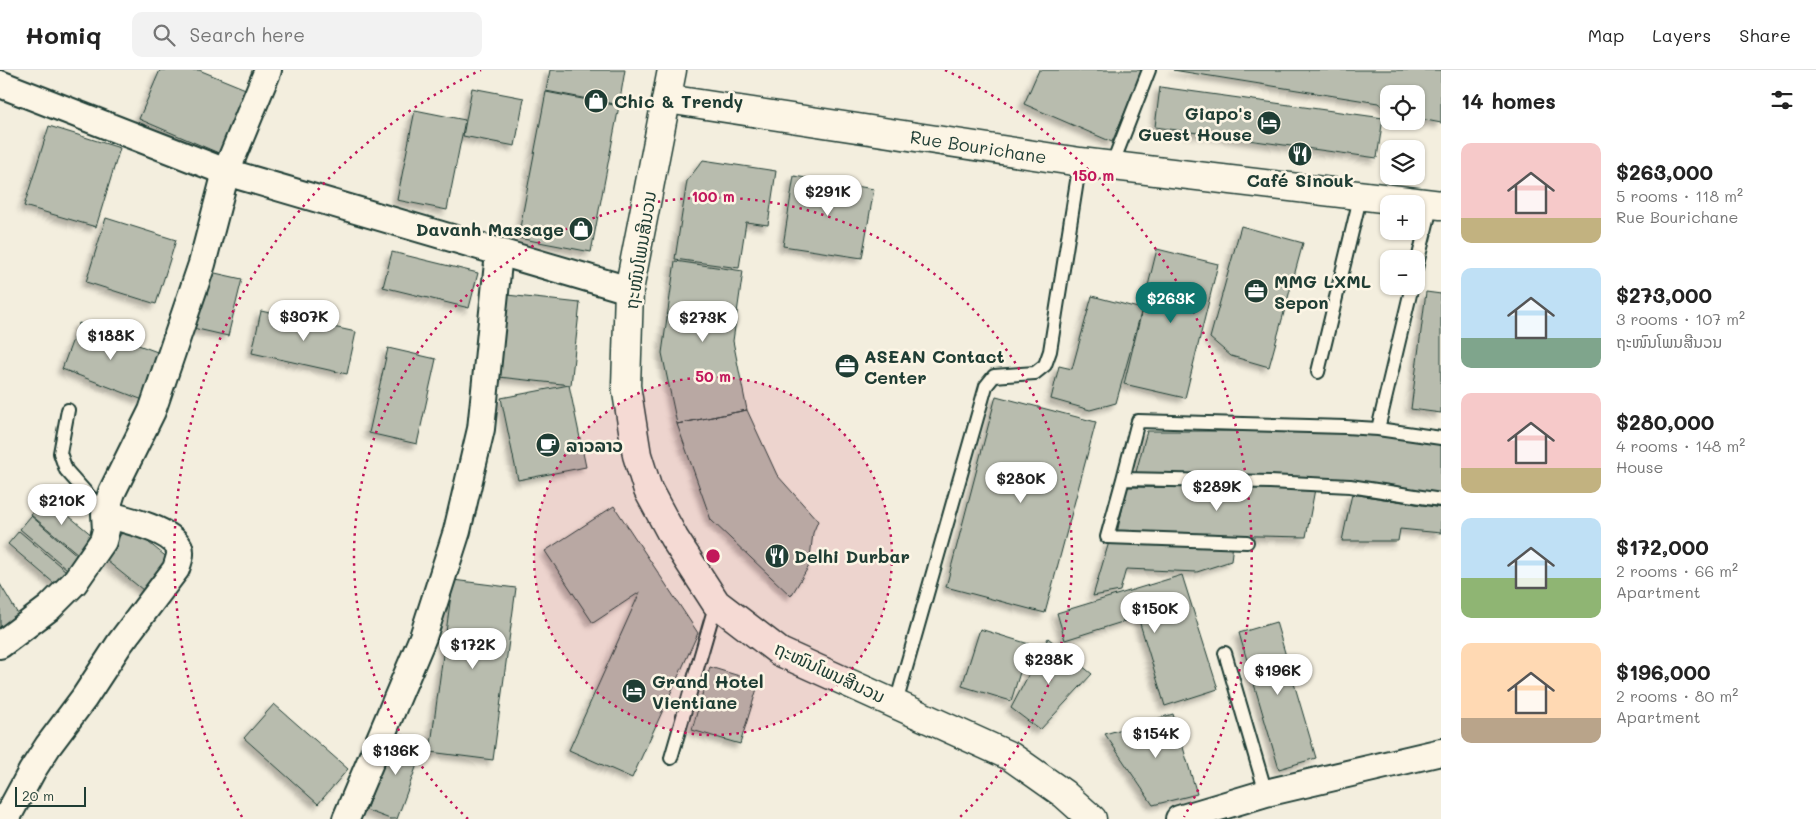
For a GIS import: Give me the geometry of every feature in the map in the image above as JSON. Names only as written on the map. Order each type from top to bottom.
[{"type":"street","points":[[0,645],[49,608],[74,583],[103,541],[106,530],[105,514],[112,492],[152,411],[202,264],[226,172],[268,70]]},
{"type":"street","name":"ຖະໜົນໂພນສີນວນ","points":[[672,70],[629,290],[626,386],[637,455],[648,490],[674,538],[716,603],[780,652],[1010,756],[1064,794],[1092,819]]},
{"type":"street","points":[[0,84],[226,172],[629,290]]},
{"type":"street","name":"Rue Bourichane","points":[[667,99],[1080,162],[1436,204]]},
{"type":"street","points":[[346,819],[423,637],[457,531],[481,429],[499,253]]},
{"type":"street","points":[[6,819],[48,746],[84,698],[120,643],[176,569],[180,557],[179,548],[171,538],[139,522],[105,514]]},
{"type":"street","points":[[1179,819],[1266,793],[1441,752]]},
{"type":"lane","points":[[1112,166],[1149,70]]},
{"type":"lane","points":[[896,703],[986,386],[994,376],[1035,373],[1045,365],[1050,351],[1080,162]]},
{"type":"lane","points":[[1318,372],[1361,194]]},
{"type":"lane","points":[[1422,250],[1436,204]]},
{"type":"lane","points":[[1378,429],[1410,295]]},
{"type":"lane","points":[[68,410],[60,453],[66,470],[105,514]]},
{"type":"lane","points":[[1247,542],[1107,537],[1138,421],[1345,427],[1378,429],[1441,438]]},
{"type":"lane","points":[[1123,479],[1270,482],[1350,486],[1441,500]]},
{"type":"lane","points":[[671,758],[716,603]]},
{"type":"lane","points":[[1224,653],[1266,793]]},
{"type":"building","points":[[160,70],[199,70],[248,90],[221,154],[139,119]]},
{"type":"building","points":[[550,70],[625,70],[619,105],[546,91]]},
{"type":"building","points":[[1039,70],[1143,70],[1112,142],[1024,104]]},
{"type":"building","points":[[1173,70],[1441,70],[1441,123],[1425,120],[1425,85],[1380,85],[1380,105]]},
{"type":"building","name":"Giapo's Guest House","points":[[1160,87],[1380,118],[1381,130],[1377,158],[1155,127]]},
{"type":"building","points":[[472,88],[524,98],[515,146],[463,136]]},
{"type":"building","points":[[546,92],[619,106],[591,252],[518,238]]},
{"type":"building","points":[[415,110],[465,120],[447,210],[397,200]]},
{"type":"building","points":[[49,126],[120,148],[96,227],[24,206]]},
{"type":"building","points":[[703,160],[776,171],[768,225],[746,222],[739,268],[675,259],[687,181]]},
{"type":"building","points":[[794,176],[874,189],[862,258],[783,246]]},
{"type":"building","points":[[106,218],[176,240],[156,304],[86,282]]},
{"type":"building","name":"MMG LXML Sepon","points":[[1241,226],[1303,243],[1269,367],[1231,356],[1210,338]]},
{"type":"building","points":[[1157,249],[1218,264],[1185,398],[1124,384]]},
{"type":"building","points":[[392,252],[478,273],[469,308],[383,287]]},
{"type":"building","points":[[675,261],[743,271],[733,341],[747,410],[677,424],[662,353]]},
{"type":"building","points":[[206,271],[242,279],[228,336],[193,328]]},
{"type":"building","points":[[1426,292],[1441,294],[1441,413],[1411,409]]},
{"type":"building","points":[[507,295],[580,303],[571,385],[499,377]]},
{"type":"building","points":[[1092,296],[1142,309],[1116,403],[1090,410],[1051,399],[1059,366],[1072,369]]},
{"type":"building","points":[[261,311],[356,332],[347,374],[252,353]]},
{"type":"building","points":[[79,323],[160,353],[143,400],[62,369]]},
{"type":"building","points":[[388,348],[436,359],[417,444],[369,433]]},
{"type":"building","points":[[569,385],[586,467],[518,480],[501,398]]},
{"type":"building","points":[[996,396],[1096,422],[1045,613],[946,587]]},
{"type":"building","points":[[747,410],[777,475],[818,521],[813,533],[809,566],[791,596],[711,520],[677,424]]},
{"type":"building","points":[[1147,431],[1344,431],[1441,445],[1441,493],[1347,480],[1135,476]]},
{"type":"building","points":[[1127,487],[1315,489],[1306,537],[1117,533]]},
{"type":"building","points":[[1352,494],[1441,508],[1441,533],[1400,529],[1398,541],[1342,541]]},
{"type":"building","points":[[46,497],[93,536],[78,554],[31,515]]},
{"type":"building","name":"Grand Hotel Vientiane","points":[[614,506],[698,633],[632,778],[569,750],[640,592],[593,623],[545,551]]},
{"type":"building","points":[[31,516],[78,556],[67,569],[20,529]]},
{"type":"building","points":[[128,526],[174,563],[148,594],[102,557]]},
{"type":"building","points":[[19,531],[66,571],[55,584],[8,544]]},
{"type":"building","points":[[1109,542],[1233,543],[1231,561],[1197,572],[1126,569],[1120,591],[1093,596]]},
{"type":"building","points":[[1182,575],[1218,689],[1165,706],[1138,617],[1065,640],[1057,613]]},
{"type":"building","points":[[453,580],[516,588],[493,760],[430,752]]},
{"type":"building","points":[[0,584],[22,621],[0,634]]},
{"type":"building","points":[[1276,622],[1316,758],[1279,769],[1239,633]]},
{"type":"building","points":[[980,629],[1029,644],[1011,701],[962,686]]},
{"type":"building","points":[[1048,638],[1092,674],[1040,730],[1011,708]]},
{"type":"building","points":[[710,667],[759,682],[740,744],[692,730]]},
{"type":"building","points":[[274,704],[348,769],[318,804],[244,738]]},
{"type":"building","points":[[1173,714],[1197,794],[1153,805],[1105,734]]},
{"type":"building","points":[[395,732],[425,743],[397,819],[390,819],[366,810]]},
{"type":"place","name":"Chic & Trendy","points":[[596,101]]},
{"type":"place","name":"Giapo's Guest House","points":[[1269,123]]},
{"type":"place","name":"Café Sinouk","points":[[1300,154]]},
{"type":"place","name":"Davanh Massage","points":[[581,229]]},
{"type":"place","name":"MMG LXML Sepon","points":[[1256,291]]},
{"type":"place","name":"ASEAN Contact Center","points":[[847,366]]},
{"type":"place","name":"ລາວລາວ","points":[[548,445]]},
{"type":"place","name":"Delhi Durbar","points":[[777,556]]},
{"type":"place","name":"Grand Hotel Vientiane","points":[[634,691]]}]
